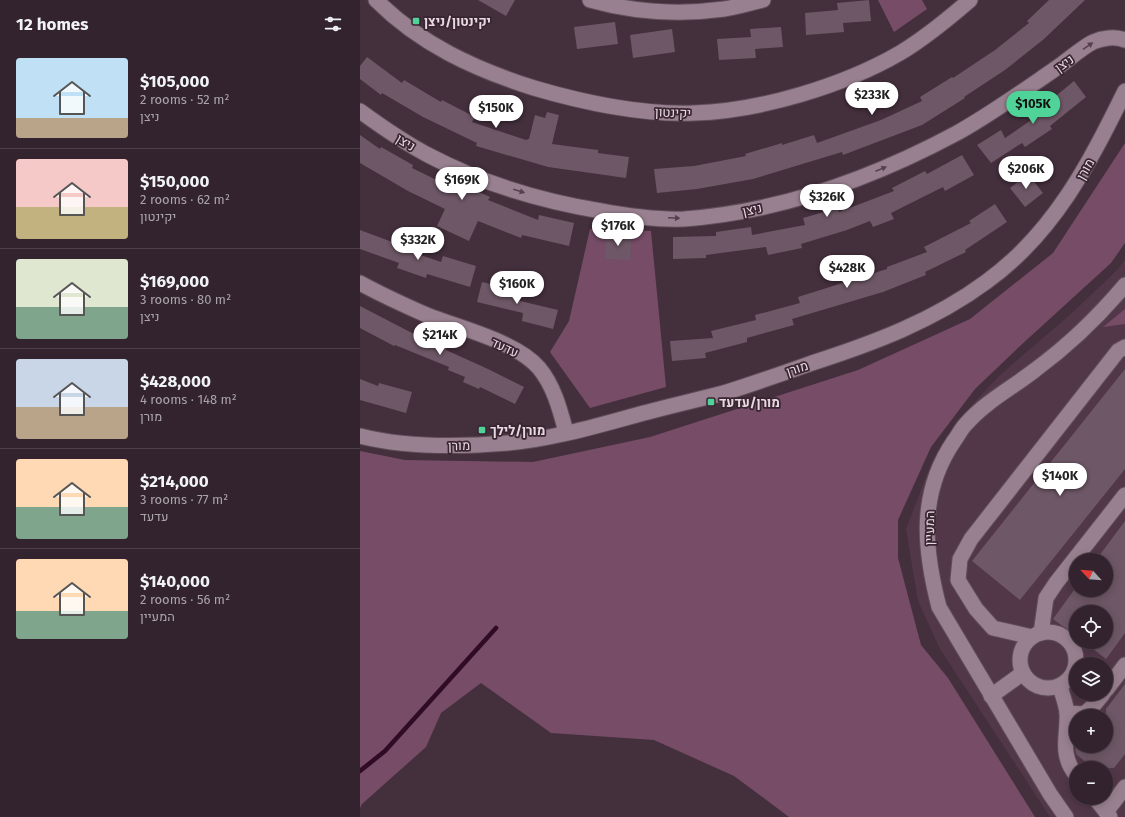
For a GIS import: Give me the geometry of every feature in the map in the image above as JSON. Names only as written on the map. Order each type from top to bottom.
[{"type":"street","name":"יקינטון","points":[[376,0],[396,19],[437,47],[482,69],[523,84],[567,98],[608,106],[656,112],[694,113],[736,108],[782,99],[821,88],[864,72],[900,53],[932,32],[970,0]]},
{"type":"street","points":[[590,0],[635,10],[684,11],[724,9],[763,0]]},
{"type":"street","name":"ניצן","points":[[360,111],[430,156],[469,174],[516,191],[567,205],[624,215],[682,219],[736,212],[781,202],[847,183],[896,163],[958,132],[1011,100],[1092,43],[1110,38],[1125,40]]},
{"type":"street","name":"מורן","points":[[360,436],[407,444],[459,446],[509,443],[566,432],[727,392],[873,343],[922,321],[958,301],[988,281],[1017,255],[1046,225],[1073,190],[1098,146],[1125,91]]},
{"type":"street","name":"עדעד","points":[[360,283],[375,292],[428,315],[504,344],[523,354],[538,367],[549,382],[558,401],[566,432]]},
{"type":"street","name":"המעיין","points":[[1066,817],[1050,794],[939,607],[931,574],[928,542],[928,511],[933,482],[948,450],[965,424],[989,402],[1035,370],[1064,347],[1099,316],[1125,285]]},
{"type":"street","points":[[1125,347],[1118,351],[971,539],[960,559],[958,580],[981,614],[994,628],[1037,635],[1050,632],[1059,634],[1072,646],[1076,655],[1076,664],[1073,673],[1068,680],[1060,686],[1051,688],[1042,688],[1033,684],[1023,673],[1020,661],[1021,652],[1026,643],[1037,635],[1046,598],[1125,495]]},
{"type":"street","points":[[1113,680],[1125,664]]},
{"type":"street","points":[[991,696],[1023,673]]},
{"type":"street","points":[[1060,686],[1067,714],[1064,745],[1069,764]]},
{"type":"street","points":[[1067,714],[1084,714],[1097,701]]},
{"type":"street","points":[[1101,805],[1108,814],[1125,787]]},
{"type":"shaded area","points":[[878,0],[922,0],[927,9],[894,32]]},
{"type":"shaded area","points":[[1125,143],[1125,243],[1111,263],[975,389],[931,447],[898,520],[898,558],[921,645],[948,678],[1035,817],[789,817],[734,776],[654,740],[551,733],[481,683],[441,713],[426,747],[362,804],[360,808],[360,451],[405,460],[533,462],[650,437],[858,370],[970,319],[1053,253]]},
{"type":"shaded area","points":[[590,229],[651,231],[666,387],[590,408],[550,352],[569,321]]},
{"type":"shaded area","points":[[1125,259],[1125,817],[1050,817],[940,649],[918,601],[906,529],[931,464],[959,419],[999,376],[1073,312],[1118,269]]},
{"type":"shaded area","points":[[1125,309],[1125,324],[1103,327]]},
{"type":"building","points":[[478,0],[515,0],[506,16]]},
{"type":"building","points":[[869,0],[871,21],[843,23],[844,32],[806,35],[805,13],[838,10],[837,3]]},
{"type":"building","points":[[1049,0],[1085,0],[1044,39],[1005,70],[964,97],[965,98],[922,125],[843,155],[842,152],[753,179],[697,189],[657,193],[654,169],[694,166],[746,156],[745,154],[814,135],[817,143],[881,120],[922,101],[920,97],[952,77],[953,78],[995,50],[1029,23],[1027,21]]},
{"type":"building","points":[[615,22],[618,44],[577,49],[574,27]]},
{"type":"building","points":[[781,27],[783,47],[755,49],[756,58],[719,60],[717,39],[751,37],[750,29]]},
{"type":"building","points":[[672,29],[675,52],[633,58],[630,35]]},
{"type":"building","points":[[367,57],[402,83],[404,80],[441,102],[442,100],[475,117],[472,122],[526,140],[529,139],[535,115],[545,118],[547,112],[559,115],[552,144],[598,150],[598,153],[629,157],[626,178],[548,167],[476,146],[477,143],[423,117],[382,93],[381,95],[360,79],[360,66]]},
{"type":"building","points":[[1074,81],[1086,97],[1050,126],[1052,129],[1025,147],[1022,143],[991,163],[977,145],[1001,130],[1005,138],[1049,108],[1046,104]]},
{"type":"building","points":[[360,135],[380,149],[381,147],[413,165],[412,168],[455,189],[457,182],[490,197],[488,200],[538,220],[539,215],[574,223],[569,246],[522,235],[521,238],[478,221],[469,241],[437,226],[445,209],[408,191],[360,163]]},
{"type":"building","points":[[962,155],[974,175],[945,191],[943,187],[891,213],[894,219],[873,227],[870,221],[847,230],[801,244],[802,248],[768,255],[766,247],[706,255],[706,258],[673,259],[673,237],[716,236],[716,232],[751,227],[752,235],[805,225],[803,218],[838,208],[839,212],[894,191],[892,188],[925,171],[927,174]]},
{"type":"building","points":[[1028,174],[1043,193],[1025,207],[1010,188]]},
{"type":"building","points":[[995,204],[1007,222],[965,250],[966,252],[925,272],[926,275],[883,292],[792,319],[794,325],[747,338],[747,342],[705,353],[706,358],[672,361],[670,341],[713,338],[711,331],[756,320],[755,315],[800,303],[798,297],[887,269],[887,267],[927,252],[924,247],[971,223],[969,221]]},
{"type":"building","points":[[360,230],[395,243],[394,246],[441,262],[443,256],[476,266],[470,287],[427,274],[426,278],[397,268],[399,263],[360,249]]},
{"type":"building","points":[[606,235],[632,236],[630,260],[605,259]]},
{"type":"building","points":[[482,282],[519,291],[516,300],[558,310],[553,329],[522,321],[523,313],[477,302]]},
{"type":"building","points":[[360,306],[414,334],[415,331],[448,345],[446,350],[524,387],[515,404],[480,387],[479,389],[463,382],[465,377],[448,370],[449,367],[395,345],[394,346],[360,328]]},
{"type":"building","points":[[1125,369],[1125,469],[1020,600],[972,561]]},
{"type":"building","points":[[360,379],[378,386],[379,383],[412,392],[406,413],[360,400]]},
{"type":"building","points":[[1125,521],[1125,633],[1107,657],[1103,657],[1093,649],[1113,649],[1113,605],[1069,605],[1069,631],[1053,619],[1069,597],[1113,597],[1113,553],[1101,553]]},
{"type":"building","points":[[1125,684],[1125,754],[1114,768],[1113,761],[1084,761],[1076,753],[1113,753],[1113,709],[1106,709]]},
{"type":"waterway","points":[[360,771],[385,751],[496,628]]},
{"type":"place","name":"יקינטון/ניצן","points":[[416,21]]},
{"type":"place","name":"מורן/עדעד","points":[[711,402]]},
{"type":"place","name":"מורן/לילך","points":[[482,430]]}]
